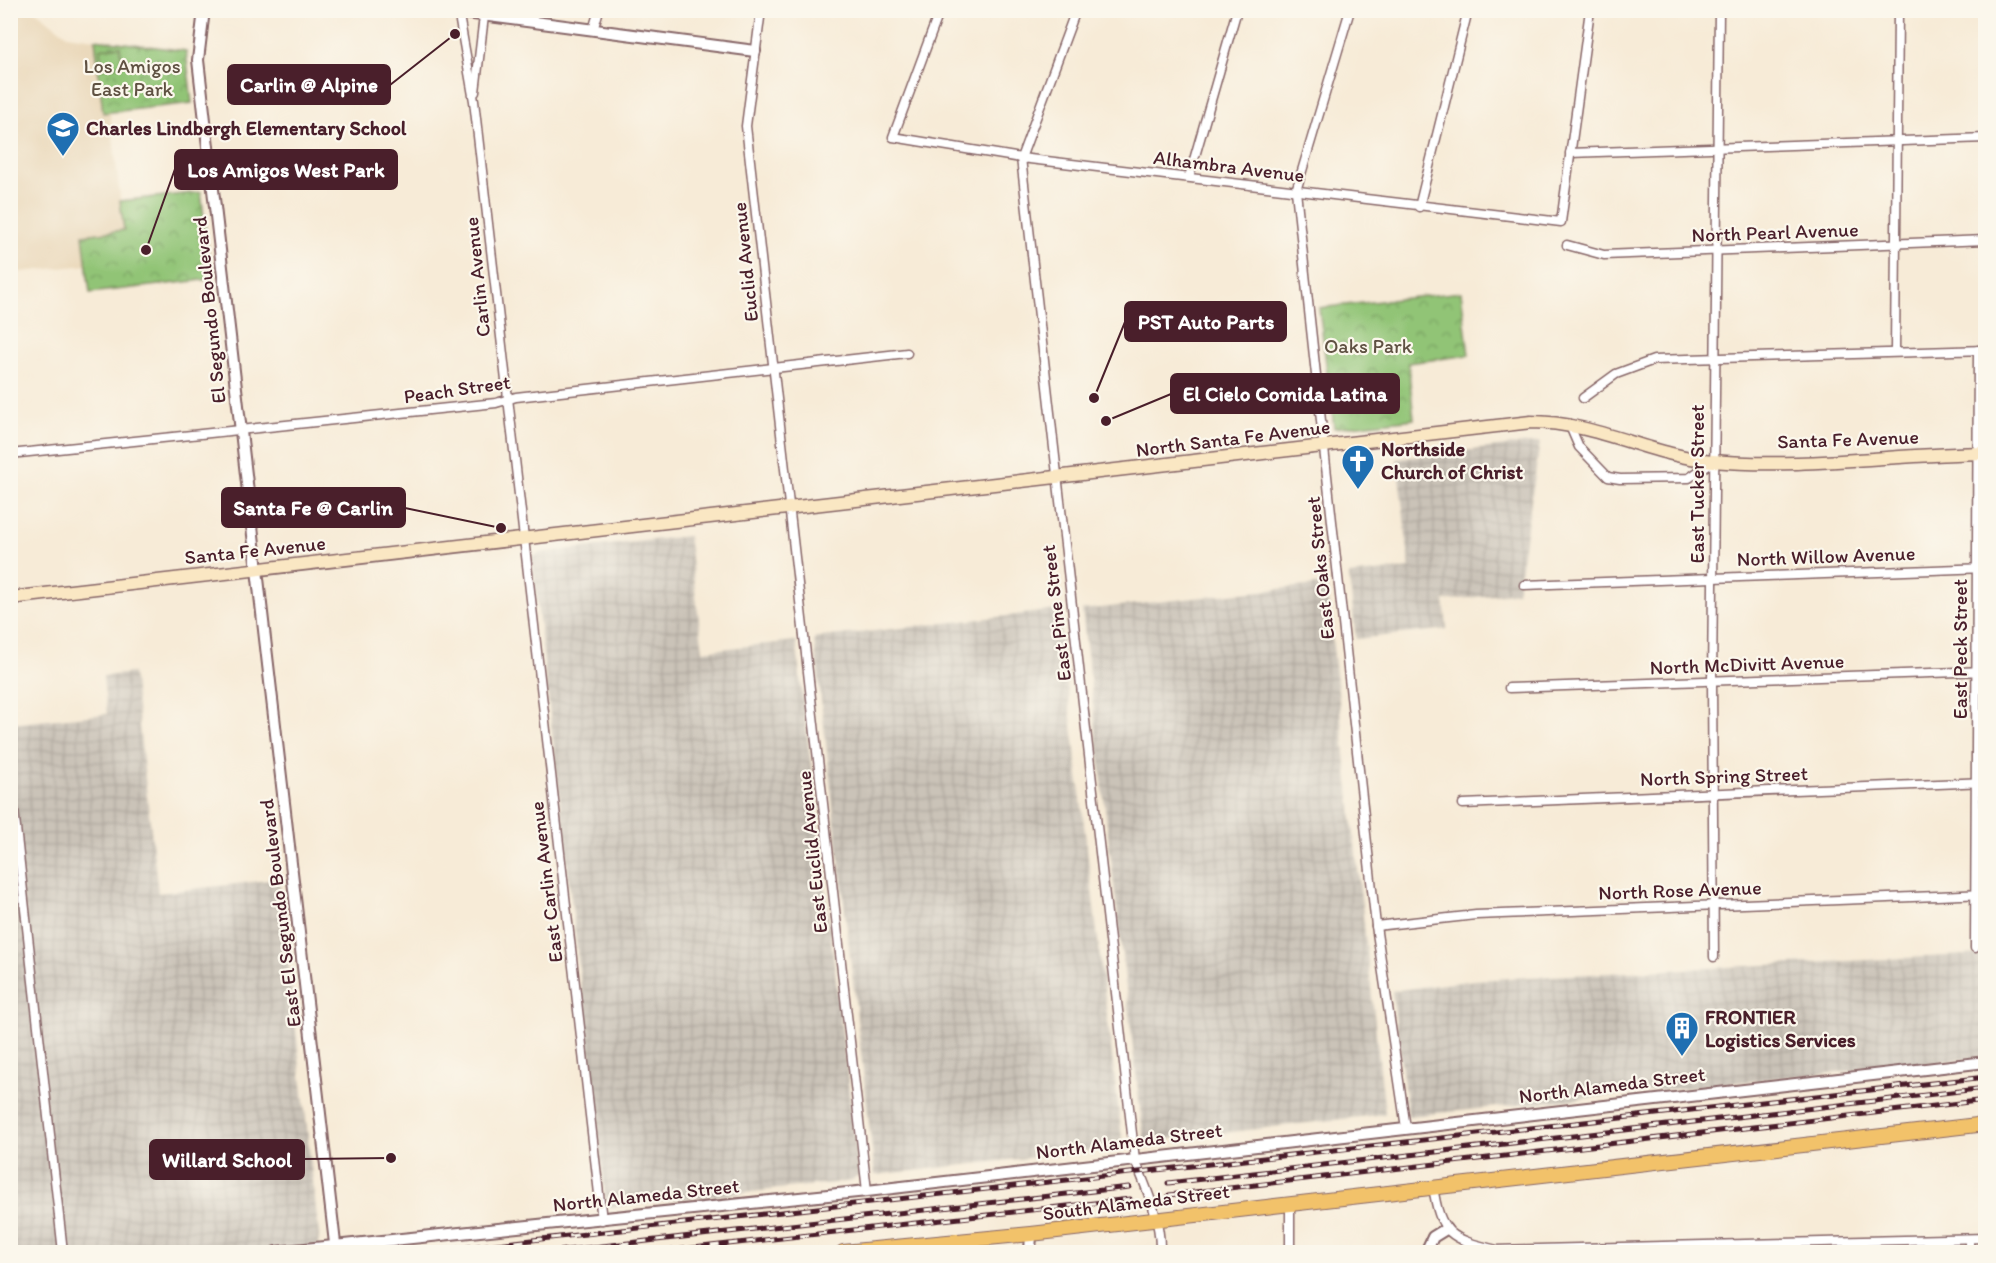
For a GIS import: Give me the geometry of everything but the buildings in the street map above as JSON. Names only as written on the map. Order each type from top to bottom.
[{"type":"main road","name":"North Santa Fe Avenue","points":[[790,509],[1531,422],[1568,424],[1602,431],[1682,456],[1713,461]]},
{"type":"main road","name":"Santa Fe Avenue","points":[[1713,461],[1781,462],[1982,453]]},
{"type":"main road","name":"Santa Fe Avenue","points":[[10,598],[790,509]]},
{"type":"main road","points":[[1433,1186],[1986,1124]]},
{"type":"main road","name":"South Alameda Street","points":[[843,1252],[1031,1234],[1433,1186]]},
{"type":"street","name":"El Segundo Boulevard","points":[[204,10],[198,60],[256,570]]},
{"type":"street","points":[[443,10],[755,51]]},
{"type":"street","points":[[593,30],[599,10]]},
{"type":"street","name":"Euclid Avenue","points":[[760,10],[746,126],[790,509]]},
{"type":"street","name":"Alhambra Avenue","points":[[940,10],[893,137],[1020,158],[1561,222],[1570,153]]},
{"type":"street","name":"East Pine Street","points":[[1076,10],[1020,158],[1135,1160],[1161,1236],[1160,1252]]},
{"type":"street","points":[[1189,177],[1238,10]]},
{"type":"street","name":"East Oaks Street","points":[[1350,10],[1296,191],[1376,926],[1406,1128]]},
{"type":"street","points":[[1419,207],[1468,10]]},
{"type":"street","points":[[1590,10],[1570,153],[1986,138]]},
{"type":"street","name":"East Tucker Street","points":[[1713,957],[1711,793],[1713,461],[1719,10]]},
{"type":"street","points":[[1895,352],[1898,10]]},
{"type":"street","name":"Carlin Avenue","points":[[458,11],[474,101],[523,540]]},
{"type":"street","points":[[474,101],[484,16]]},
{"type":"street","name":"North Pearl Avenue","points":[[1567,245],[1604,255],[1986,240]]},
{"type":"street","points":[[1583,398],[1616,374],[1654,360],[1715,356],[1982,350]]},
{"type":"street","name":"East Peck Street","points":[[1975,948],[1974,894],[1981,782],[1982,350]]},
{"type":"street","name":"Peach Street","points":[[10,454],[496,403],[507,399],[907,353]]},
{"type":"street","points":[[1568,424],[1578,447],[1608,477],[1620,479],[1689,478],[1713,461]]},
{"type":"street","name":"East Euclid Avenue","points":[[790,509],[867,1191]]},
{"type":"street","name":"East Carlin Avenue","points":[[523,540],[602,1220]]},
{"type":"street","name":"North Willow Avenue","points":[[1524,585],[1714,576],[1981,568]]},
{"type":"street","name":"East El Segundo Boulevard","points":[[256,570],[336,1249]]},
{"type":"street","name":"North McDivitt Avenue","points":[[1509,688],[1981,671]]},
{"type":"street","points":[[10,774],[63,1252]]},
{"type":"street","name":"North Spring Street","points":[[1463,804],[1981,782]]},
{"type":"street","name":"North Rose Avenue","points":[[1376,926],[1476,915],[1986,894]]},
{"type":"street","name":"North Alameda Street","points":[[276,1252],[336,1249],[867,1191],[1986,1062]]},
{"type":"street","points":[[1433,1186],[1439,1219],[1446,1229],[1478,1245],[1518,1251],[1986,1238]]},
{"type":"street","points":[[1290,1204],[1290,1252]]},
{"type":"street","points":[[1426,1252],[1433,1237],[1446,1229]]},
{"type":"street","points":[[1030,1252],[1031,1234]]},
{"type":"street","points":[[1969,1239],[1969,1252]]},
{"type":"shaded area","name":"Charles Lindbergh Elementary School","points":[[10,11],[36,11],[67,35],[95,39],[103,113],[110,112],[124,230],[83,235],[87,265],[11,273]]},
{"type":"shaded area","points":[[1540,442],[1517,592],[1444,601],[1447,629],[1356,639],[1349,575],[1410,568],[1397,459]]},
{"type":"shaded area","points":[[688,536],[703,651],[796,641],[859,1175],[852,1181],[610,1207],[606,1202],[532,557],[539,553]]},
{"type":"shaded area","points":[[1326,584],[1385,1114],[1144,1142],[1082,610]]},
{"type":"shaded area","points":[[1058,610],[1123,1147],[875,1175],[814,638]]},
{"type":"shaded area","points":[[133,673],[158,893],[279,879],[319,1236],[317,1252],[11,1252],[10,724],[107,714],[103,676]]},
{"type":"shaded area","points":[[1985,954],[1985,1057],[1408,1116],[1392,991],[1475,980]]},
{"type":"green space","name":"Los Amigos East Park","points":[[95,39],[186,51],[192,103],[103,113]]},
{"type":"green space","points":[[120,46],[122,65],[102,68],[100,49]]},
{"type":"green space","points":[[201,192],[211,279],[90,293],[83,235],[124,230],[120,201]]},
{"type":"green space","name":"Oaks Park","points":[[1461,292],[1469,355],[1408,363],[1414,419],[1334,428],[1319,308]]},
{"type":"railway","points":[[426,1252],[1986,1077]]},
{"type":"railway","points":[[1168,1183],[1986,1088]]},
{"type":"railway","points":[[1169,1195],[1986,1100]]},
{"type":"railway","points":[[549,1252],[1129,1187]]},
{"type":"railway","points":[[657,1252],[1130,1199]]},
{"type":"place","name":"Carlin @ Alpine","points":[[455,34]]},
{"type":"place","name":"Charles Lindbergh Elementary School","points":[[63,157]]},
{"type":"place","name":"Los Amigos West Park","points":[[146,250]]},
{"type":"place","name":"PST Auto Parts","points":[[1094,398]]},
{"type":"place","name":"El Cielo Comida Latina","points":[[1106,421]]},
{"type":"place","name":"Northside Church of Christ","points":[[1358,490]]},
{"type":"place","name":"Santa Fe @ Carlin","points":[[501,528]]},
{"type":"place","name":"FRONTIER Logistics Services","points":[[1682,1057]]},
{"type":"place","name":"Willard School","points":[[391,1158]]}]
